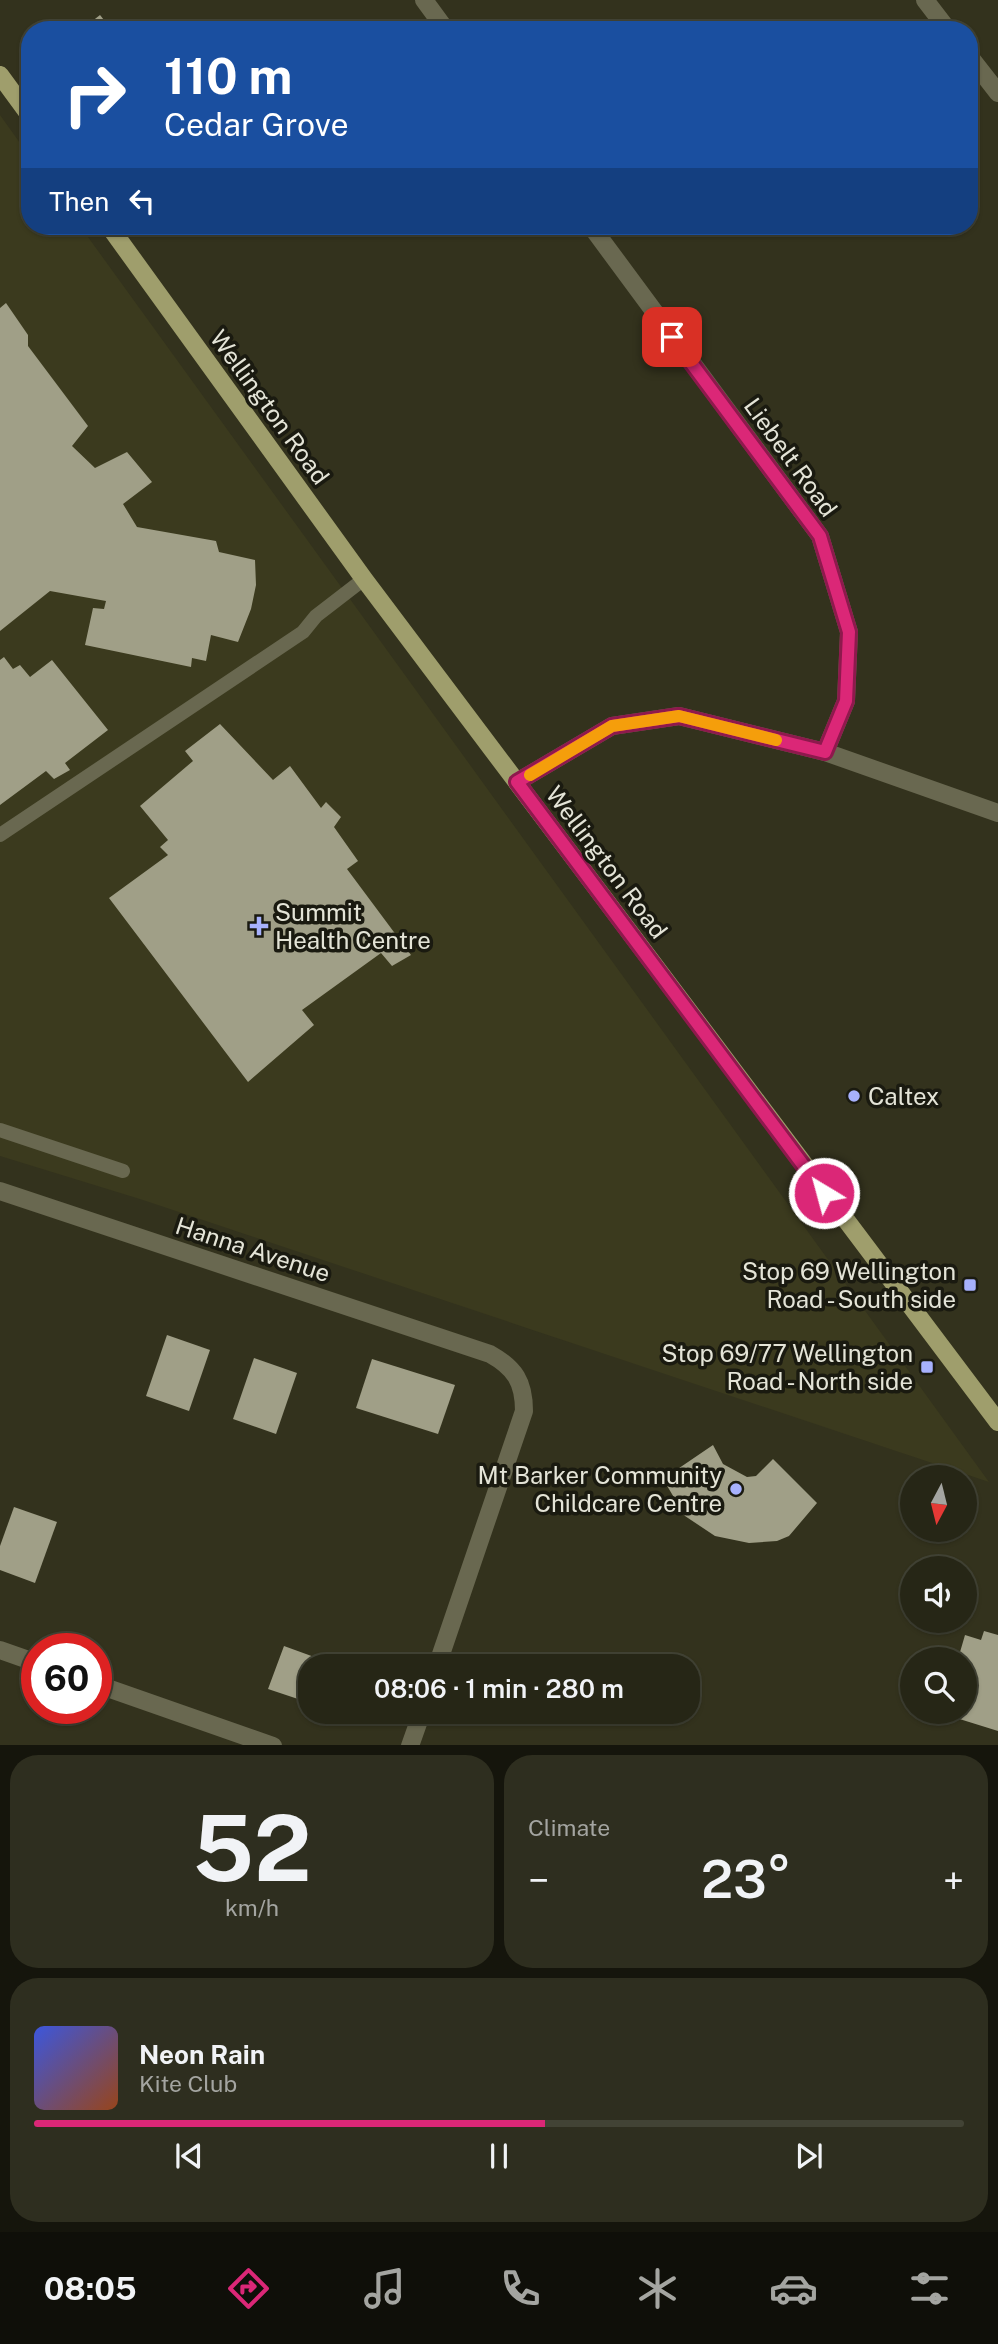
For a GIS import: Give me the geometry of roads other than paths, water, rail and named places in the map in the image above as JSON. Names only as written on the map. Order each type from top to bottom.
[{"type":"main road","points":[[0,75],[21,104]]},
{"type":"main road","name":"Wellington Road","points":[[116,235],[364,579],[904,1301],[998,1422]]},
{"type":"street","points":[[424,0],[439,21]]},
{"type":"street","points":[[925,0],[941,21]]},
{"type":"street","points":[[978,67],[998,93]]},
{"type":"street","name":"Liebelt Road","points":[[598,235],[820,536],[849,632],[846,701],[825,752]]},
{"type":"street","points":[[517,782],[612,726],[679,716],[825,752],[998,813]]},
{"type":"street","name":"Hanna Avenue","points":[[0,1191],[490,1354],[504,1362],[521,1381],[524,1411],[441,1654]]},
{"type":"street","points":[[0,1650],[21,1657]]},
{"type":"street","points":[[112,1690],[273,1745]]},
{"type":"street","points":[[410,1745],[418,1724]]},
{"type":"lane","points":[[0,835],[303,632],[316,616],[364,579]]},
{"type":"lane","points":[[0,1130],[123,1171]]},
{"type":"place","name":"Summit Health Centre","points":[[259,926]]},
{"type":"place","name":"Caltex","points":[[854,1096]]},
{"type":"place","name":"Stop 69 Wellington Road - South side","points":[[970,1285]]},
{"type":"place","name":"Stop 69/77 Wellington Road - North side","points":[[927,1367]]},
{"type":"place","name":"Mt Barker Community Childcare Centre","points":[[736,1489]]}]
